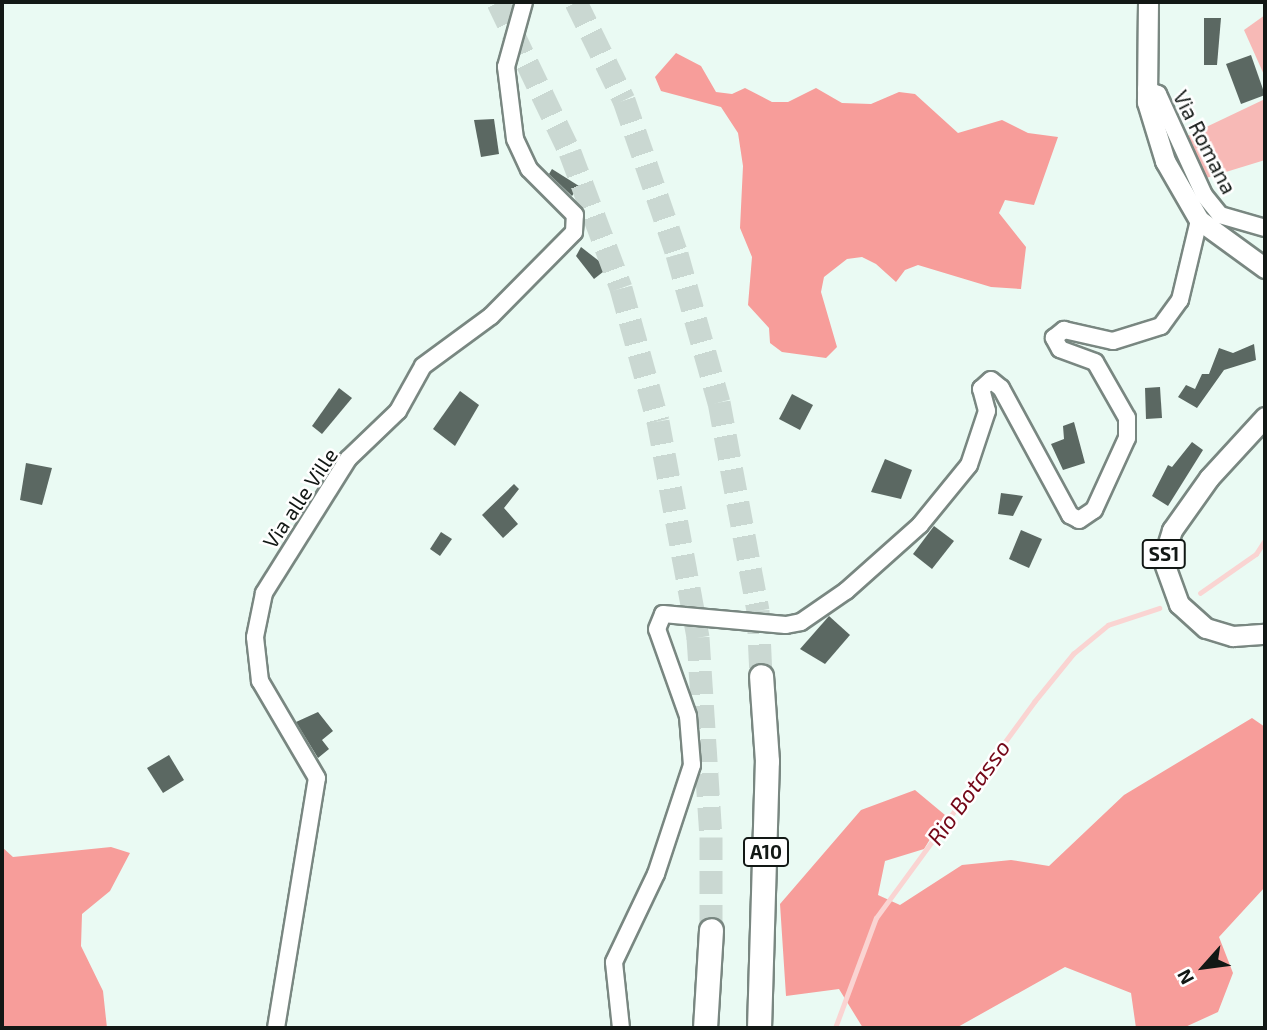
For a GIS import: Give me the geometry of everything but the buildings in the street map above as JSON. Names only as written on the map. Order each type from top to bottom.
[{"type":"highway","name":"A10","points":[[759,1028],[767,761],[761,676]]},
{"type":"highway","points":[[705,1028],[711,930]]},
{"type":"main road","points":[[1147,2],[1146,89],[1165,161],[1199,220],[1265,268]]},
{"type":"main road","name":"SS1","points":[[1265,417],[1209,478],[1172,530],[1164,560],[1167,579],[1179,604],[1206,628],[1233,636],[1265,634]]},
{"type":"street","name":"Via alle Ville","points":[[276,1028],[317,778],[260,681],[255,637],[264,593],[321,498],[348,459],[398,411],[423,366],[491,316],[574,232],[571,208],[529,169],[514,139],[506,67],[524,2]]},
{"type":"street","name":"Via Romana","points":[[1146,89],[1158,94],[1203,195],[1220,215],[1265,228]]},
{"type":"street","points":[[621,1028],[614,962],[656,874],[692,765],[688,716],[657,629],[663,614],[786,625],[801,622],[846,591],[920,525],[969,465],[987,411],[981,389],[991,380],[1001,388],[1070,515],[1079,520],[1094,510],[1126,438],[1127,418],[1095,362],[1057,347],[1054,338],[1064,330],[1113,341],[1161,326],[1180,300],[1199,220]]},
{"type":"shaded area","points":[[1265,15],[1265,77],[1244,30]]},
{"type":"shaded area","points":[[676,53],[701,66],[716,92],[732,94],[745,88],[772,102],[788,102],[816,88],[842,103],[871,104],[899,92],[915,94],[958,133],[1002,120],[1028,133],[1058,137],[1034,205],[1005,200],[999,213],[1026,247],[1021,289],[991,287],[918,265],[905,270],[896,282],[876,264],[862,257],[847,259],[824,277],[821,292],[837,347],[826,358],[782,352],[770,343],[769,328],[748,305],[752,257],[740,228],[743,166],[738,133],[721,107],[661,91],[655,77]]},
{"type":"shaded area","points":[[1265,99],[1265,160],[1203,179],[1181,139]]},
{"type":"shaded area","points":[[1252,718],[1265,727],[1265,887],[1219,937],[1233,973],[1218,1012],[1183,1028],[1136,1028],[1131,993],[1065,967],[956,1028],[863,1028],[839,989],[786,996],[780,904],[861,810],[915,790],[945,815],[924,849],[885,861],[878,895],[900,905],[962,865],[1011,860],[1049,866],[1124,795]]},
{"type":"shaded area","points":[[2,847],[13,857],[111,847],[130,853],[110,891],[82,914],[81,946],[103,991],[107,1028],[2,1028]]},
{"type":"waterway","name":"Rio Botasso","points":[[1200,593],[1256,554],[1265,540]]},
{"type":"waterway","name":"Rio Botasso","points":[[835,1028],[876,918],[1034,702],[1073,654],[1108,625],[1159,608]]},
{"type":"tunnel","points":[[498,2],[570,152],[621,288],[658,421],[698,637],[711,837],[711,930]]},
{"type":"tunnel","points":[[576,2],[624,100],[677,254],[719,402],[758,610],[761,676]]}]
